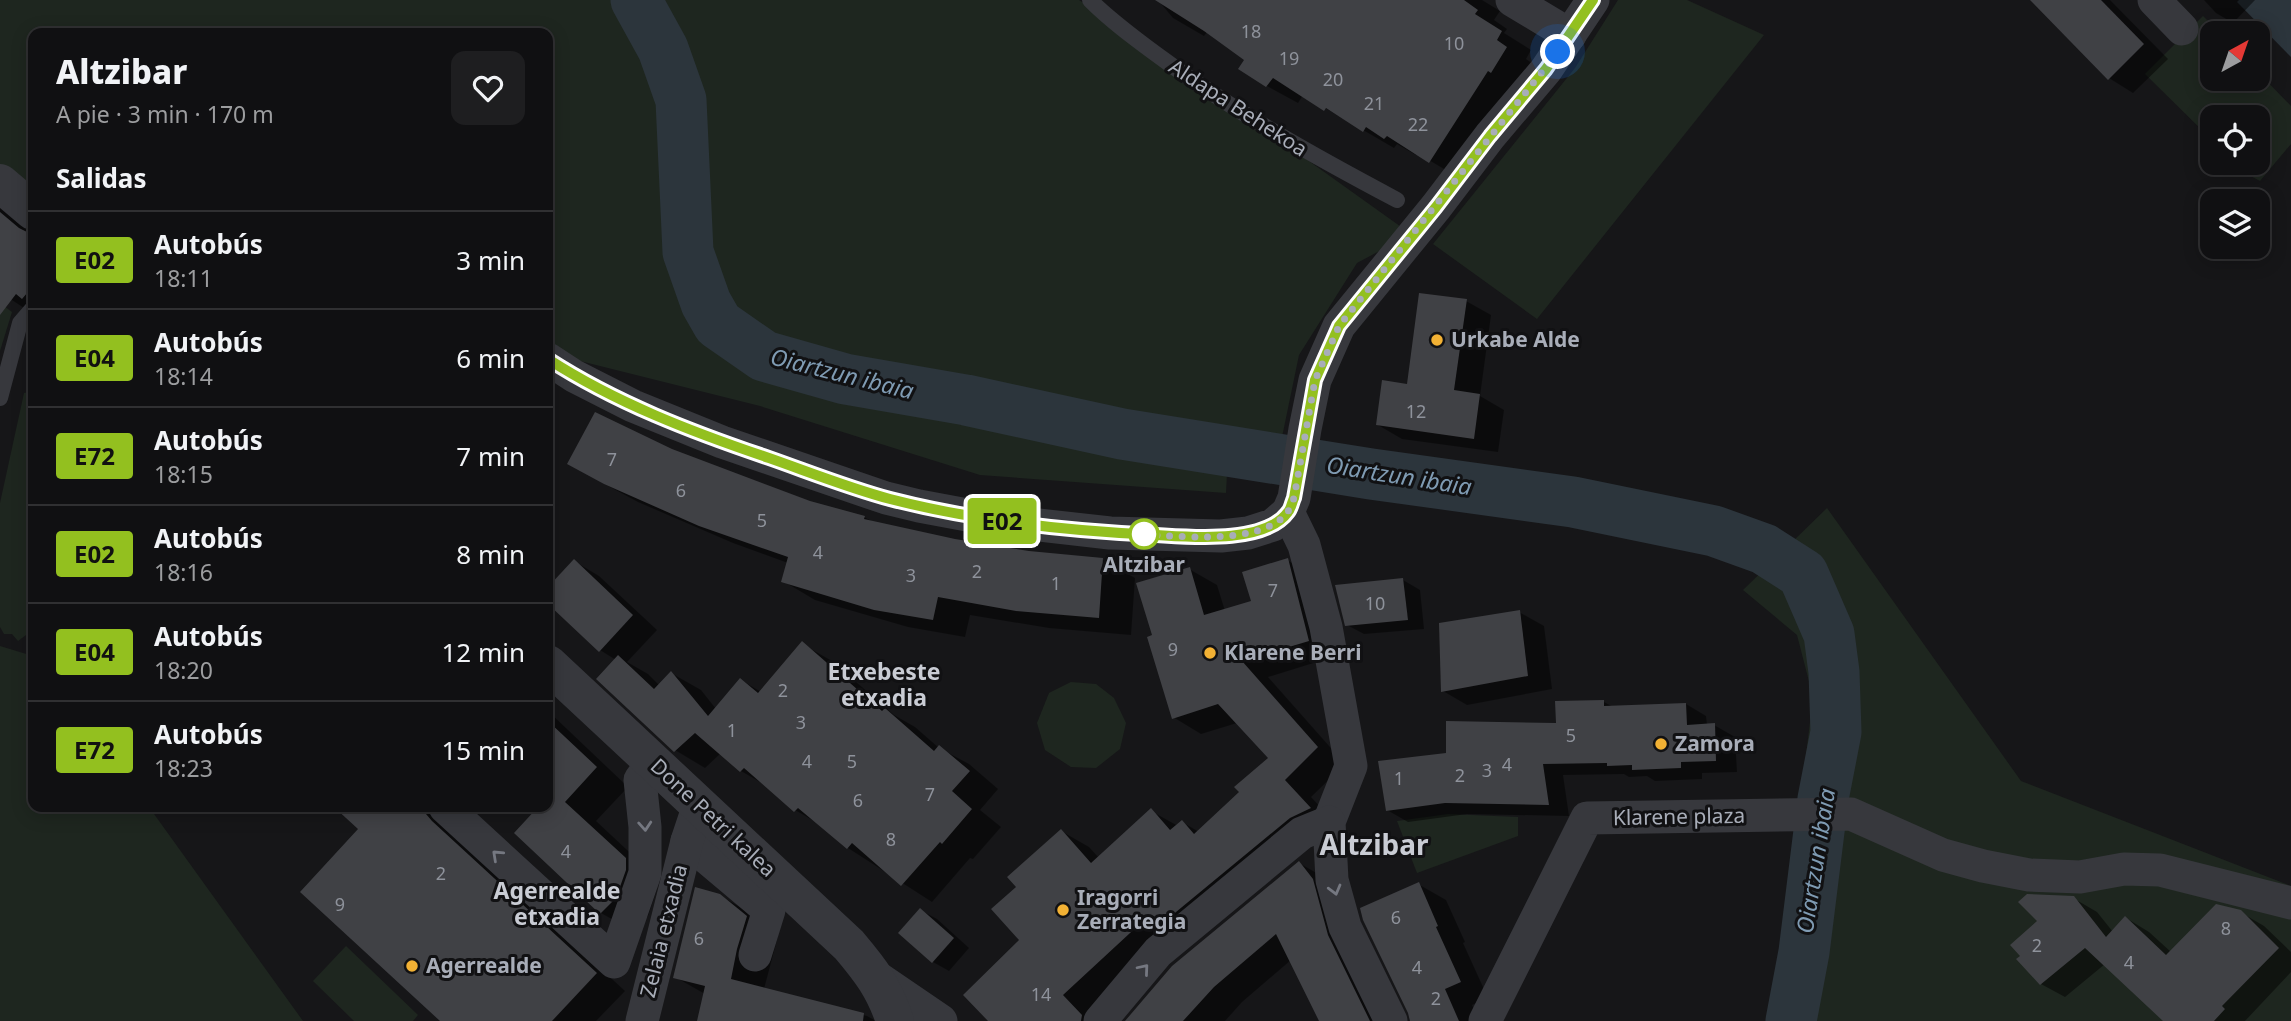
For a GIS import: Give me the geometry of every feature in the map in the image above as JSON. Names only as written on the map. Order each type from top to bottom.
[{"type":"street","points":[[1512,0],[1570,35]]},
{"type":"street","points":[[553,362],[633,406],[722,442],[886,498],[994,520],[1110,533],[1194,537],[1248,534],[1273,525],[1288,512],[1294,498],[1315,380],[1339,326],[1546,69],[1593,0]]},
{"type":"street","points":[[2154,0],[2182,29]]},
{"type":"street","points":[[0,183],[28,207]]},
{"type":"street","points":[[1288,512],[1304,545],[1326,627],[1351,765],[1329,822],[1332,880],[1345,927],[1391,1021]]},
{"type":"street","name":"Done Petri kalea","points":[[553,669],[849,945],[875,976],[941,1021]]},
{"type":"street","points":[[450,812],[614,962],[645,873],[645,827],[640,780],[653,762]]},
{"type":"street","name":"Zelaia etxadia","points":[[642,1021],[687,841],[699,805]]},
{"type":"street","name":"Klarene plaza","points":[[1485,1021],[1587,818],[1851,814],[1943,855],[1983,866],[2029,875],[2080,877],[2124,870],[2160,870],[2291,903]]},
{"type":"street","points":[[1100,1021],[1158,952],[1302,833],[1329,822]]},
{"type":"street","name":"Zelaia etxadia","points":[[687,841],[769,910],[755,955]]},
{"type":"street","name":"Done Petri kalea","points":[[875,976],[895,1021]]},
{"type":"lane","name":"Aldapa Behekoa","points":[[1090,0],[1107,18],[1183,74],[1297,147],[1397,200]]},
{"type":"lane","points":[[0,398],[20,323],[28,314]]},
{"type":"shaded area","points":[[0,0],[1079,0],[1114,22],[1411,234],[1357,263],[1299,355],[1281,442],[1229,434],[1226,493],[980,475],[760,406],[572,359],[553,348],[553,28],[28,28],[28,224],[0,203]]},
{"type":"shaded area","points":[[1618,0],[1687,0],[1764,35],[1537,319],[1433,244],[1575,68]]},
{"type":"shaded area","points":[[2291,0],[2291,57],[2270,36],[2270,21],[2256,21],[2237,2]]},
{"type":"shaded area","points":[[2203,16],[2208,21],[2200,21],[2200,91],[2270,91],[2270,84],[2291,106],[2291,144],[2270,169],[2270,105],[2200,105],[2200,128],[2145,74]]},
{"type":"shaded area","points":[[2249,175],[2265,175],[2260,181]]},
{"type":"shaded area","points":[[0,303],[12,312],[0,351]]},
{"type":"shaded area","points":[[28,392],[28,629],[26,635],[18,641],[12,634],[4,634],[0,627],[0,503],[24,393]]},
{"type":"shaded area","points":[[1827,508],[2021,781],[2291,886],[2291,1021],[1774,1021],[1813,697],[1797,635],[1743,590]]},
{"type":"shaded area","points":[[0,646],[28,654],[28,812],[153,812],[303,1021],[0,1021]]},
{"type":"shaded area","points":[[1071,682],[1096,684],[1114,698],[1126,723],[1120,749],[1096,768],[1071,767],[1045,750],[1037,723],[1049,693]]},
{"type":"shaded area","points":[[1448,814],[1518,817],[1518,836],[1417,873],[1397,821]]},
{"type":"shaded area","points":[[346,946],[418,1015],[413,1021],[354,1021],[313,981]]},
{"type":"building","points":[[1155,0],[1464,0],[1478,10],[1475,14],[1502,31],[1497,40],[1507,47],[1491,73],[1488,71],[1429,163],[1387,136],[1384,139],[1366,127],[1363,132],[1326,108],[1324,111],[1273,78],[1266,87],[1238,69],[1244,60]]},
{"type":"building","points":[[2030,0],[2101,0],[2144,44],[2108,80]]},
{"type":"building","points":[[0,212],[28,232],[28,292],[22,299],[16,294],[0,315]]},
{"type":"building","name":"Urkabe Alde","points":[[1419,293],[1467,299],[1454,390],[1480,394],[1474,439],[1376,425],[1382,380],[1407,384]]},
{"type":"building","points":[[595,412],[672,449],[810,501],[865,516],[864,519],[955,539],[1029,551],[1103,558],[1099,618],[1016,611],[938,597],[933,620],[874,610],[781,582],[788,557],[699,526],[604,484],[567,464]]},
{"type":"building","points":[[1288,558],[1309,641],[1242,661],[1318,747],[1285,780],[1311,808],[1290,818],[1153,931],[1143,921],[1063,995],[1082,1015],[1081,1021],[988,1021],[963,995],[1019,940],[991,909],[1016,887],[1007,877],[1061,829],[1091,863],[1151,808],[1170,830],[1182,820],[1194,834],[1239,792],[1234,787],[1268,758],[1218,704],[1172,719],[1147,637],[1152,635],[1136,583],[1190,567],[1204,615],[1251,601],[1242,572]]},
{"type":"building","points":[[574,559],[633,615],[599,652],[553,609],[553,582]]},
{"type":"building","points":[[1403,578],[1408,620],[1345,626],[1335,585]]},
{"type":"building","points":[[1520,610],[1528,676],[1441,692],[1439,623]]},
{"type":"building","points":[[802,641],[882,711],[885,708],[934,751],[939,745],[970,771],[952,791],[972,809],[901,886],[852,843],[847,849],[798,808],[794,812],[744,768],[740,772],[695,733],[674,752],[596,679],[618,655],[654,689],[671,671],[708,716],[740,678],[758,693]]},
{"type":"building","points":[[1604,700],[1604,706],[1686,703],[1687,725],[1715,723],[1716,761],[1681,762],[1681,768],[1632,770],[1632,765],[1607,766],[1607,763],[1543,764],[1549,805],[1445,803],[1386,811],[1378,761],[1446,753],[1446,721],[1556,723],[1555,701]]},
{"type":"building","points":[[553,726],[597,767],[565,802],[626,858],[626,870],[616,898],[600,914],[514,833],[533,812],[553,812]]},
{"type":"building","points":[[339,812],[424,812],[597,973],[552,1021],[440,1021],[300,892],[358,829]]},
{"type":"building","points":[[1299,861],[1313,879],[1328,935],[1370,1021],[1319,1021],[1276,934],[1214,987],[1183,1021],[1125,1021],[1172,966]]},
{"type":"building","points":[[1419,882],[1461,982],[1445,989],[1459,1021],[1410,1021],[1363,920],[1360,908]]},
{"type":"building","points":[[695,887],[720,894],[747,916],[731,979],[864,1013],[863,1021],[697,1021],[705,986],[673,978]]},
{"type":"building","points":[[2027,894],[2074,896],[2106,937],[2125,916],[2166,955],[2216,904],[2241,910],[2279,948],[2222,1006],[2225,1009],[2214,1021],[2163,1021],[2085,948],[2040,985],[2016,959],[2020,956],[2010,945],[2037,921],[2018,902]]},
{"type":"building","points":[[920,908],[954,938],[932,963],[898,933]]},
{"type":"waterway","name":"Oiartzun ibaia","points":[[636,0],[663,49],[681,100],[688,252],[706,303],[718,324],[764,356],[845,379],[966,400],[1122,434],[1371,474],[1573,502],[1714,531],[1764,549],[1803,574],[1829,634],[1834,672],[1836,732],[1823,799],[1804,952],[1791,1021]]},
{"type":"bus line","name":"E02","points":[[553,362],[633,406],[722,442],[886,498],[994,520],[1110,533],[1194,537],[1248,534],[1273,525],[1288,512],[1294,498],[1315,380],[1339,326],[1546,69],[1593,0]]},
{"type":"place","name":"Urkabe Alde","points":[[1437,340]]},
{"type":"place","name":"Altzibar","points":[[1144,534]]},
{"type":"place","name":"Klarene Berri","points":[[1210,653]]},
{"type":"place","name":"Zamora","points":[[1661,744]]},
{"type":"place","name":"Iragorri Zerrategia","points":[[1063,910]]},
{"type":"place","name":"Agerrealde","points":[[412,966]]},
{"type":"district","name":"Etxebeste etxadia","points":[[884,685]]},
{"type":"district","name":"Altzibar","points":[[1374,845]]},
{"type":"district","name":"Agerrealde etxadia","points":[[557,904]]},
{"type":"route","points":[[1144,534],[1138,534],[1194,537],[1248,534],[1273,525],[1288,512],[1294,498],[1315,380],[1339,326],[1558,52]]}]
